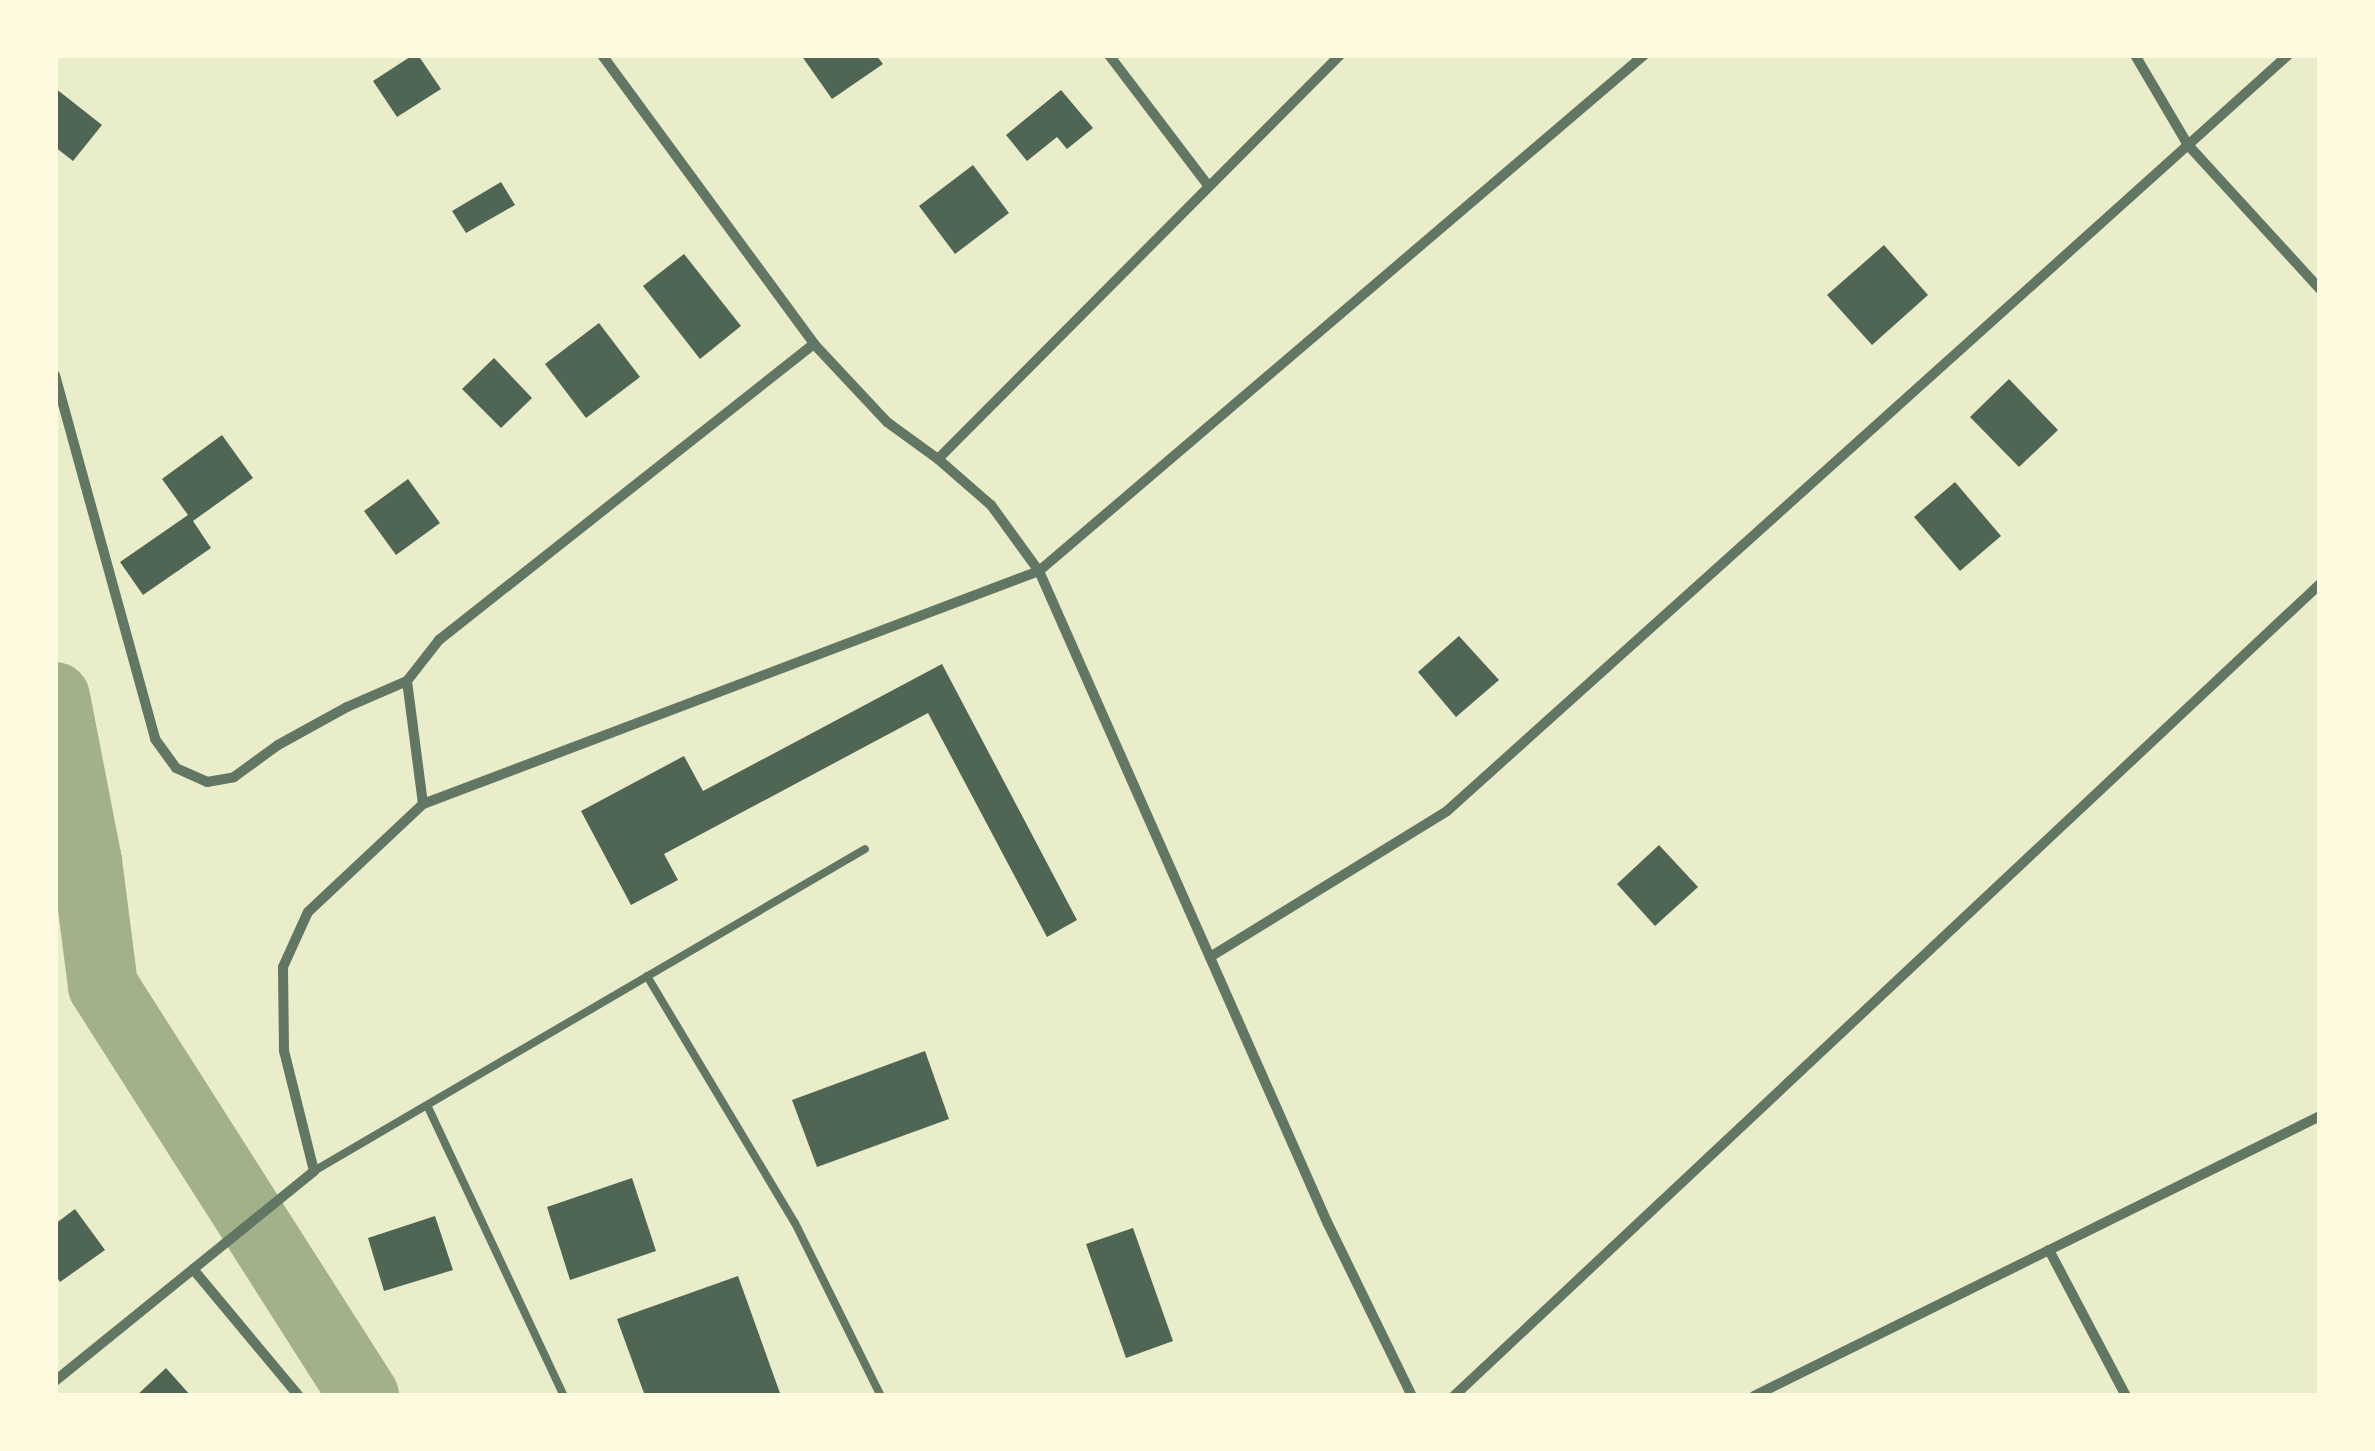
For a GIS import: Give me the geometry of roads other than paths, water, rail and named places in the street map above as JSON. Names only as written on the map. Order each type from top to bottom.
[{"type":"street","points":[[602,55],[814,344],[887,422],[991,505],[1039,571],[1328,1224],[1412,1396]]},
{"type":"street","points":[[1109,55],[1207,184]]},
{"type":"street","points":[[938,459],[1207,184],[1340,55]]},
{"type":"street","points":[[55,1381],[314,1172],[284,1052],[284,967],[308,912],[422,804],[1039,571],[1644,55]]},
{"type":"street","points":[[2135,55],[2188,145],[2320,290]]},
{"type":"street","points":[[1210,957],[1447,811],[2288,55]]},
{"type":"street","points":[[55,375],[155,739],[176,768],[207,782],[234,777],[347,706],[408,681],[439,640],[814,344]]},
{"type":"street","points":[[1454,1396],[2320,584]]},
{"type":"street","points":[[408,681],[422,804]]},
{"type":"street","points":[[1754,1396],[2320,1116]]},
{"type":"street","points":[[2049,1250],[2126,1396]]},
{"type":"street","points":[[193,1269],[299,1396]]},
{"type":"lane","points":[[314,1172],[865,849]]},
{"type":"lane","points":[[647,976],[796,1223],[880,1396]]},
{"type":"lane","points":[[428,1105],[564,1396]]},
{"type":"waterway","points":[[55,697],[87,861],[103,986],[364,1396]]}]
